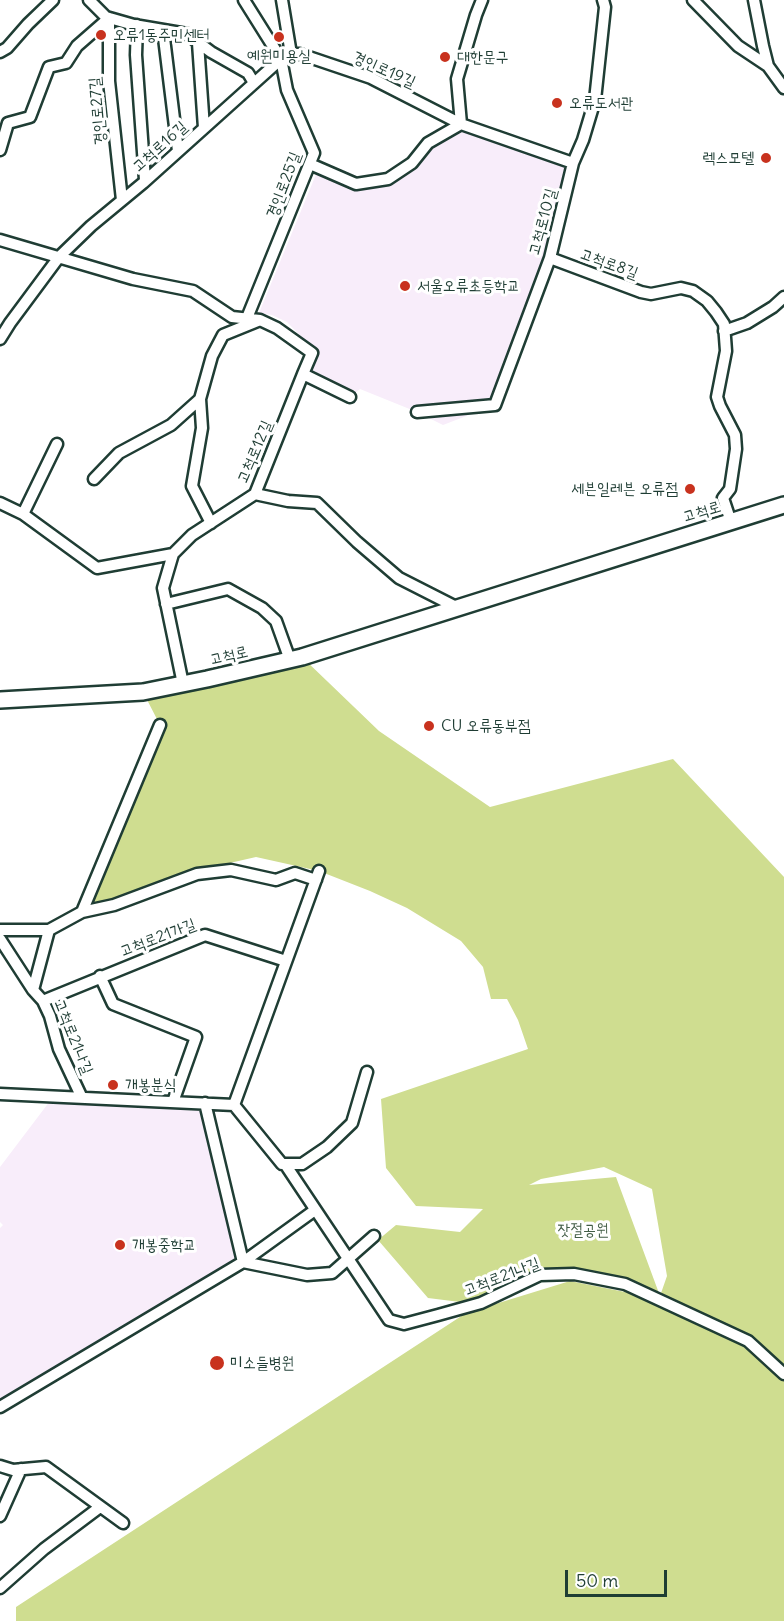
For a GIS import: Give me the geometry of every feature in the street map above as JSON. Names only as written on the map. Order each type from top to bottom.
[{"type":"main road","name":"고척로","points":[[0,700],[143,692],[290,660],[784,505]]},
{"type":"street","points":[[0,52],[7,48],[53,0]]},
{"type":"street","points":[[89,0],[106,17],[187,34],[211,52],[248,73],[254,83]]},
{"type":"street","name":"경인로25길","points":[[244,0],[286,57],[287,90],[314,153],[246,318]]},
{"type":"street","points":[[282,0],[286,57]]},
{"type":"street","points":[[310,164],[356,184],[388,179],[412,163],[428,143],[461,124],[457,79],[482,0]]},
{"type":"street","name":"고척로10길","points":[[417,412],[495,405],[550,258],[573,163],[583,140],[595,100],[605,7],[603,0]]},
{"type":"street","points":[[693,0],[738,46],[768,66],[784,88]]},
{"type":"street","points":[[754,0],[768,66]]},
{"type":"street","points":[[0,150],[8,123],[30,117],[49,67],[66,63],[77,46],[109,18]]},
{"type":"street","name":"경인로27길","points":[[109,18],[109,81],[122,200]]},
{"type":"street","points":[[137,25],[136,55],[145,180]]},
{"type":"street","points":[[163,30],[178,151]]},
{"type":"street","points":[[198,43],[204,128]]},
{"type":"street","name":"경인로19길","points":[[286,57],[300,54],[372,78],[461,124],[573,163]]},
{"type":"street","name":"고척로16길","points":[[0,339],[60,257],[91,226],[286,57]]},
{"type":"street","points":[[0,240],[133,279],[194,291],[232,317],[246,318]]},
{"type":"street","name":"고척로8길","points":[[550,258],[641,292],[651,294],[681,288],[693,291],[707,301],[716,312],[724,324],[726,351],[717,397],[735,435],[736,449],[730,489],[723,498],[730,522]]},
{"type":"street","points":[[724,331],[747,323],[773,307],[784,297]]},
{"type":"street","name":"고척로12길","points":[[172,554],[192,535],[255,494],[312,353],[277,328],[260,320],[246,318]]},
{"type":"street","points":[[211,523],[192,486],[202,428],[200,399],[212,356],[224,335],[260,320]]},
{"type":"street","points":[[303,374],[350,397]]},
{"type":"street","points":[[94,479],[119,453],[171,425],[200,399]]},
{"type":"street","points":[[23,514],[57,444]]},
{"type":"street","points":[[255,494],[288,501],[317,503],[399,578],[458,608]]},
{"type":"street","points":[[0,503],[23,514],[97,568],[172,554],[163,588],[183,684]]},
{"type":"street","points":[[166,604],[228,589],[262,608],[276,621],[290,660]]},
{"type":"street","points":[[82,912],[160,725]]},
{"type":"street","points":[[0,930],[49,930],[82,912],[114,905],[197,874],[231,870],[276,880],[295,873],[318,875],[234,1105]]},
{"type":"street","name":"고척로21나길","points":[[33,990],[49,930]]},
{"type":"street","name":"고척로21가길","points":[[43,1001],[205,935],[286,961]]},
{"type":"street","name":"고척로21나길","points":[[0,939],[33,990],[43,1001],[50,1016],[59,1049],[82,1098]]},
{"type":"street","points":[[100,976],[113,1004],[196,1037],[173,1102]]},
{"type":"street","points":[[285,1164],[302,1164],[327,1147],[351,1124],[367,1072]]},
{"type":"street","name":"고척로21나길","points":[[0,1094],[234,1105],[282,1164],[285,1164],[389,1320],[404,1323],[438,1316],[481,1303],[540,1275],[574,1274],[625,1284],[748,1341],[784,1374]]},
{"type":"street","points":[[206,1103],[243,1262]]},
{"type":"street","points":[[0,1407],[243,1262],[315,1210]]},
{"type":"street","points":[[243,1262],[308,1275],[332,1273],[374,1236]]},
{"type":"street","points":[[0,1466],[13,1470],[46,1467],[123,1523]]},
{"type":"street","points":[[0,1516],[21,1469]]},
{"type":"street","points":[[0,1588],[44,1549],[100,1507]]},
{"type":"shaded area","name":"서울오류초등학교","points":[[461,124],[577,167],[495,405],[443,425],[360,389],[353,395],[309,375],[316,352],[287,322],[272,315],[259,313],[317,172],[356,184],[388,179],[428,143],[436,129]]},
{"type":"shaded area","name":"개봉중학교","points":[[53,1097],[205,1103],[243,1262],[0,1407],[0,1228],[3,1225],[0,1222],[0,1167]]},
{"type":"green space","name":"잣절공원","points":[[302,657],[379,731],[490,807],[673,759],[784,877],[784,1621],[16,1621],[16,1607],[466,1313],[570,1281],[645,1296],[590,1278],[521,1275],[476,1304],[428,1298],[378,1240],[396,1225],[460,1232],[483,1209],[416,1206],[386,1168],[381,1099],[528,1049],[518,1020],[507,999],[491,999],[483,967],[461,941],[407,908],[370,891],[319,871],[256,857],[177,875],[82,912],[160,725],[143,692]],"holes":[[[604,1167],[652,1189],[667,1276],[660,1296],[616,1177],[529,1185],[541,1179]]]},
{"type":"place","name":"오류1동주민센터","points":[[101,35]]},
{"type":"place","name":"예원미용실","points":[[279,37]]},
{"type":"place","name":"대한문구","points":[[445,57]]},
{"type":"place","name":"오류도서관","points":[[557,103]]},
{"type":"place","name":"렉스모텔","points":[[766,158]]},
{"type":"place","name":"서울오류초등학교","points":[[405,286]]},
{"type":"place","name":"세븐일레븐 오류점","points":[[690,489]]},
{"type":"place","name":"CU 오류동부점","points":[[429,726]]},
{"type":"place","name":"개봉분식","points":[[113,1085]]},
{"type":"place","name":"개봉중학교","points":[[120,1245]]},
{"type":"place","name":"미소들병원","points":[[217,1363]]}]
